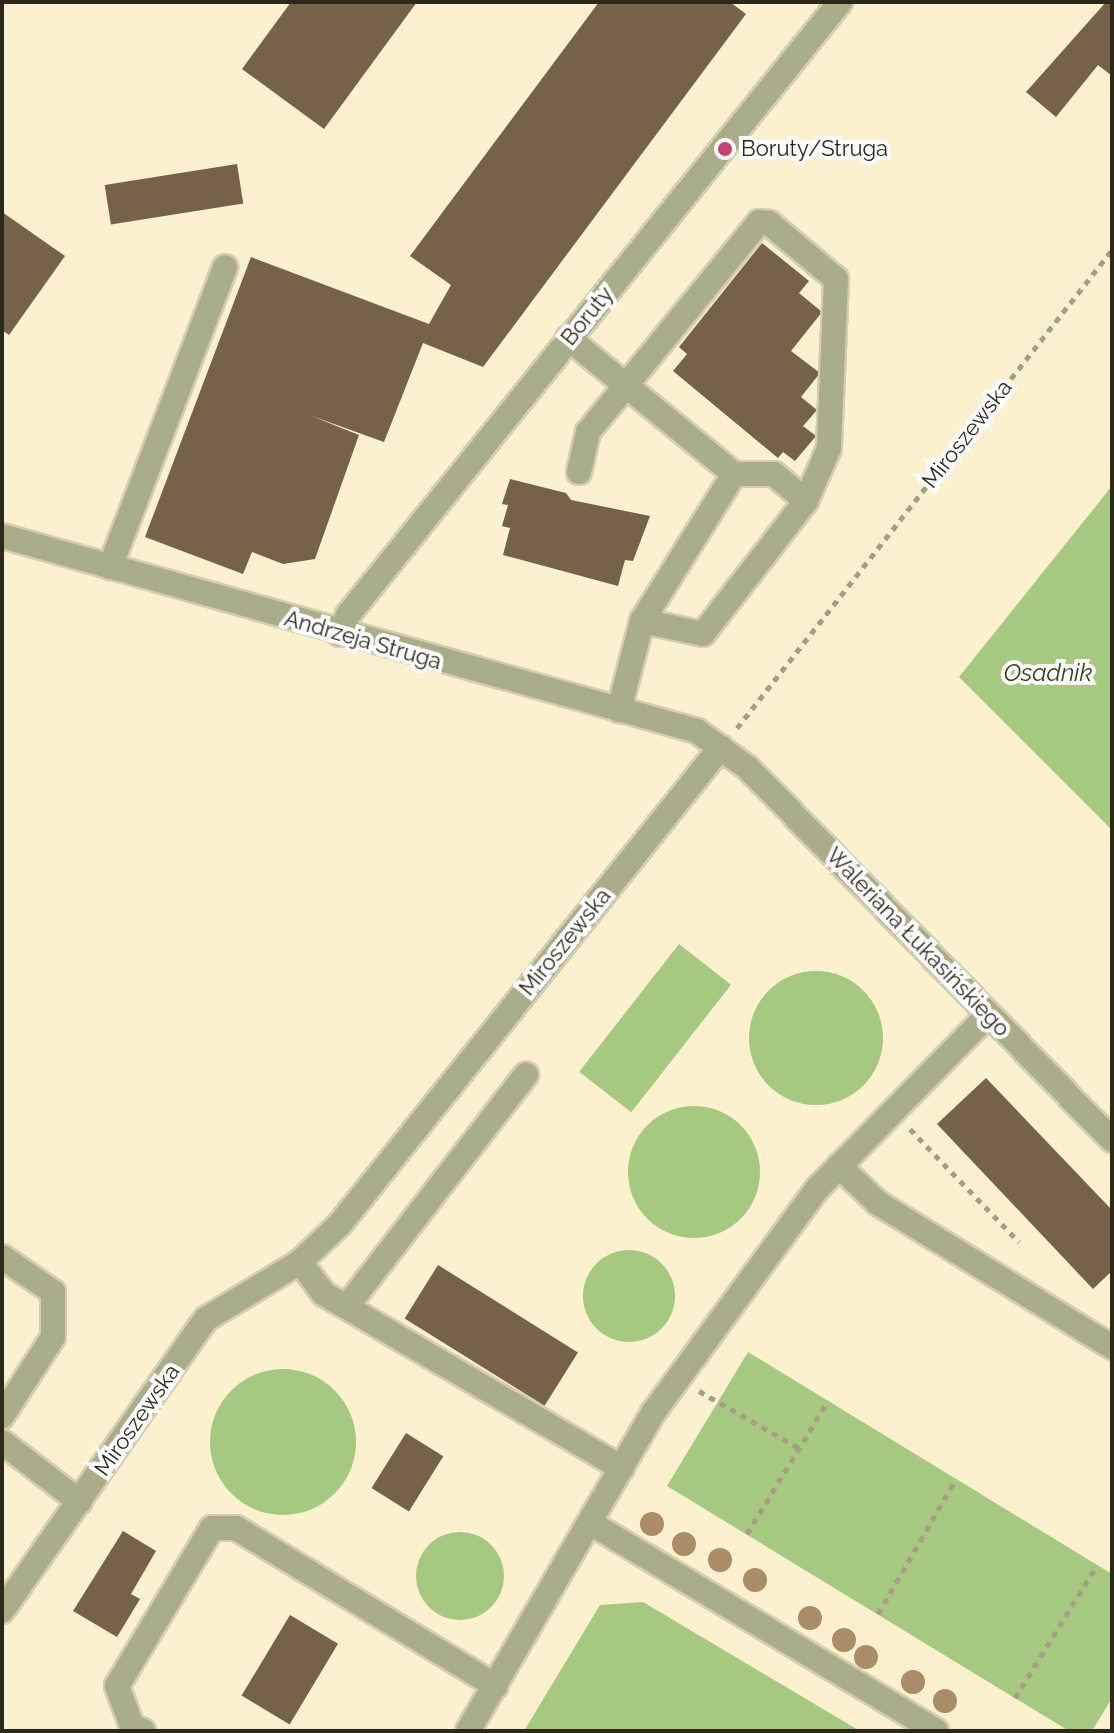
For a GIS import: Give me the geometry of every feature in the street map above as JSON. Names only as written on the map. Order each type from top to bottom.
[{"type":"street","name":"Boruty","points":[[340,634],[348,615],[840,2]]},
{"type":"street","points":[[579,472],[588,432],[759,222],[769,223],[836,279],[829,448],[806,501],[703,634],[642,621]]},
{"type":"street","points":[[110,567],[225,267]]},
{"type":"street","points":[[568,338],[734,474],[774,474],[806,501]]},
{"type":"street","points":[[619,710],[642,621],[734,474]]},
{"type":"street","name":"Andrzeja Struga","points":[[2,536],[340,634],[697,731],[721,747]]},
{"type":"street","name":"Waleriana Łukasińskiego","points":[[721,747],[748,768],[1112,1140]]},
{"type":"street","name":"Miroszewska","points":[[2,1611],[206,1319],[300,1262],[340,1224],[721,747]]},
{"type":"street","points":[[468,1731],[592,1524],[622,1468],[678,1379],[839,1166],[988,1015]]},
{"type":"street","points":[[348,1305],[526,1075]]},
{"type":"street","points":[[839,1166],[878,1203],[1112,1347]]},
{"type":"street","points":[[2,1257],[53,1292],[53,1337],[2,1416]]},
{"type":"street","points":[[300,1262],[324,1294],[348,1305],[622,1468]]},
{"type":"street","points":[[2,1442],[80,1502]]},
{"type":"street","points":[[592,1524],[936,1731]]},
{"type":"street","points":[[143,1731],[132,1726],[117,1686],[212,1528],[236,1528],[496,1686]]},
{"type":"path","name":"Miroszewska","points":[[721,747],[1112,250]]},
{"type":"path","points":[[892,1111],[1019,1242]]},
{"type":"path","points":[[678,1379],[799,1448]]},
{"type":"path","points":[[747,1534],[828,1401]]},
{"type":"path","points":[[878,1614],[956,1479]]},
{"type":"path","points":[[1015,1698],[1097,1565]]},
{"type":"water","name":"Osadnik","points":[[1112,486],[1112,830],[959,677]]},
{"type":"water","points":[[679,944],[731,985],[631,1112],[579,1072]]},
{"type":"water","points":[[816,971],[842,976],[863,991],[878,1012],[883,1038],[878,1064],[863,1085],[842,1100],[816,1105],[790,1100],[769,1085],[754,1064],[749,1038],[754,1012],[769,991],[790,976]]},
{"type":"water","points":[[694,1106],[719,1111],[741,1125],[755,1147],[760,1172],[755,1197],[741,1219],[719,1233],[694,1238],[669,1233],[647,1219],[633,1197],[628,1172],[633,1147],[647,1125],[669,1111]]},
{"type":"water","points":[[629,1250],[647,1253],[662,1263],[672,1278],[675,1296],[672,1314],[662,1329],[647,1339],[629,1342],[611,1339],[596,1329],[586,1314],[583,1296],[586,1278],[596,1263],[611,1253]]},
{"type":"water","points":[[748,1352],[1112,1574],[1112,1698],[1092,1731],[1069,1731],[667,1486]]},
{"type":"water","points":[[283,1369],[311,1375],[334,1391],[350,1414],[356,1442],[350,1470],[334,1493],[311,1509],[283,1515],[255,1509],[232,1493],[216,1470],[210,1442],[216,1414],[232,1391],[255,1375]]},
{"type":"water","points":[[460,1532],[477,1535],[491,1545],[501,1559],[504,1576],[501,1593],[491,1607],[477,1617],[460,1620],[443,1617],[429,1607],[419,1593],[416,1576],[419,1559],[429,1545],[443,1535]]},
{"type":"water","points":[[643,1602],[860,1731],[524,1731],[600,1605]]},
{"type":"building","points":[[291,2],[417,2],[324,129],[242,69]]},
{"type":"building","points":[[599,2],[730,2],[746,14],[483,367],[423,343],[384,442],[309,415],[359,435],[315,559],[283,564],[252,552],[243,574],[145,537],[251,257],[429,324],[451,285],[410,256]]},
{"type":"building","points":[[1106,2],[1112,2],[1112,76],[1098,65],[1056,117],[1026,92]]},
{"type":"building","points":[[237,164],[243,204],[111,224],[105,185]]},
{"type":"building","points":[[2,212],[65,256],[9,335],[2,330]]},
{"type":"building","points":[[762,243],[809,281],[799,293],[822,312],[791,351],[820,373],[801,397],[817,410],[803,426],[816,436],[795,461],[783,452],[778,458],[673,371],[687,354],[679,347]]},
{"type":"building","points":[[510,479],[566,493],[571,500],[650,516],[633,561],[625,560],[618,586],[503,555],[510,528],[502,526],[508,505],[502,504]]},
{"type":"building","points":[[986,1078],[1112,1210],[1112,1271],[1093,1289],[937,1124]]},
{"type":"building","points":[[438,1265],[578,1352],[545,1406],[405,1318]]},
{"type":"building","points":[[406,1433],[443,1456],[409,1511],[372,1488]]},
{"type":"building","points":[[123,1531],[156,1551],[131,1594],[140,1599],[117,1637],[73,1611]]},
{"type":"building","points":[[290,1615],[338,1644],[290,1724],[242,1696]]},
{"type":"place","name":"Boruty/Struga","points":[[725,149]]}]
